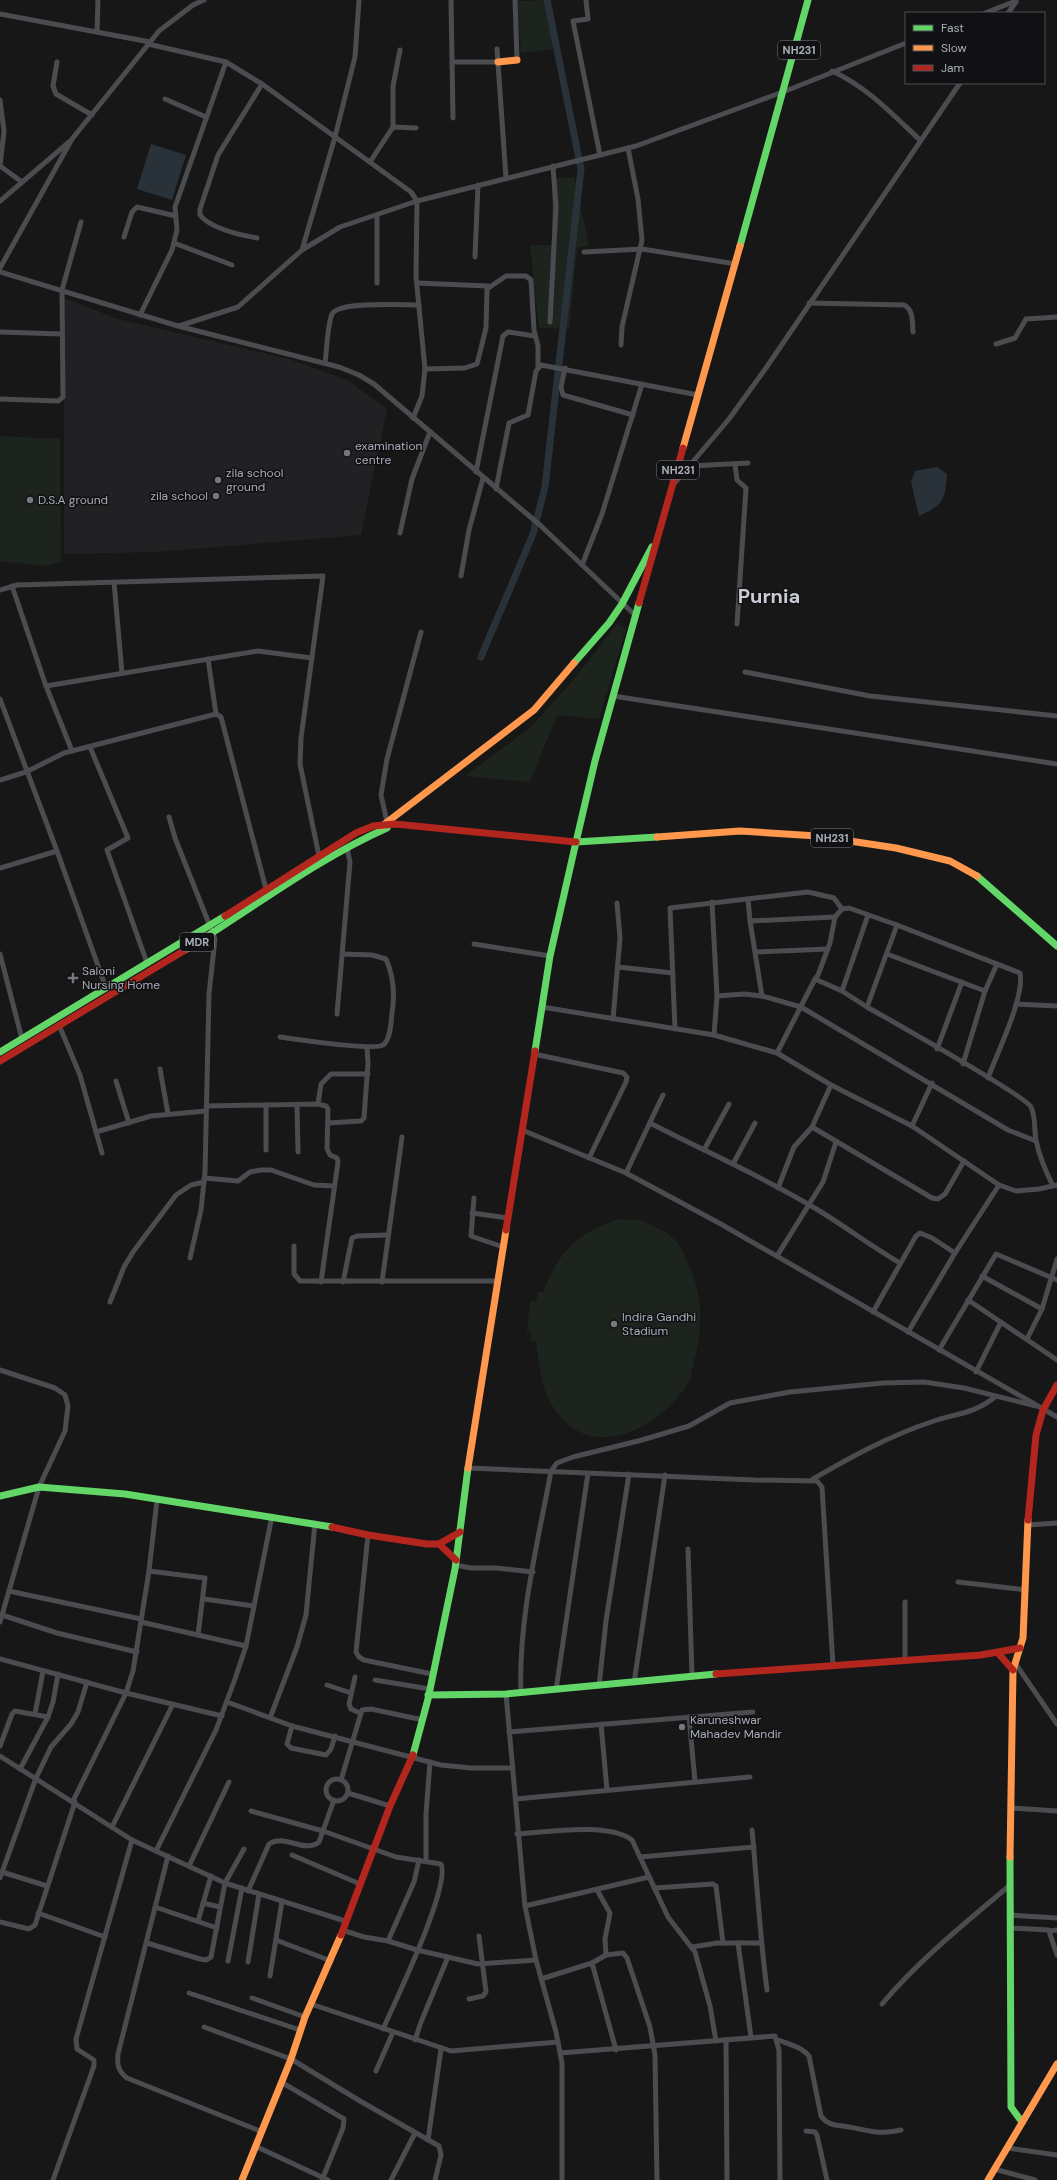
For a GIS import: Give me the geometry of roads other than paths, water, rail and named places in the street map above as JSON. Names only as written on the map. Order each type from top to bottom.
[{"type":"main road","name":"NH231","points":[[808,0],[784,94],[613,696],[576,842],[740,832],[817,836],[896,848],[950,861],[984,879],[1057,946]]},
{"type":"main road","name":"NH231","points":[[784,94],[814,0]]},
{"type":"main road","points":[[498,62],[517,60]]},
{"type":"main road","points":[[371,835],[534,710],[609,623],[622,604],[658,534]]},
{"type":"main road","name":"MDR","points":[[0,1052],[210,926],[356,833],[373,826],[385,823],[576,842]]},
{"type":"main road","name":"MDR","points":[[0,1061],[213,933],[347,848],[395,824]]},
{"type":"main road","points":[[242,2180],[260,2131],[291,2059],[305,2017],[331,1960],[390,1806],[413,1757],[423,1720],[456,1563],[468,1468],[550,956],[576,842]]},
{"type":"main road","points":[[1022,2122],[1011,2107],[1009,1886],[1012,1808],[1014,1666],[1023,1638],[1028,1525],[1036,1435],[1043,1410],[1057,1385]]},
{"type":"main road","points":[[0,1496],[26,1488],[39,1487],[125,1494],[315,1523],[368,1535],[427,1544],[439,1544],[460,1532]]},
{"type":"main road","points":[[439,1544],[456,1563]]},
{"type":"main road","points":[[429,1692],[521,1693],[634,1683],[692,1676],[998,1653],[1020,1648]]},
{"type":"main road","points":[[998,1653],[1014,1666]]},
{"type":"main road","points":[[988,2180],[1056,2067]]},
{"type":"street","points":[[97,32],[98,0]]},
{"type":"street","points":[[0,201],[72,139],[159,31],[194,2],[204,0]]},
{"type":"street","points":[[302,250],[335,136],[354,57],[359,0]]},
{"type":"street","points":[[451,0],[453,118]]},
{"type":"street","points":[[515,0],[517,60]]},
{"type":"street","points":[[586,0],[588,19],[573,21],[600,155]]},
{"type":"street","points":[[988,12],[1017,1]]},
{"type":"street","points":[[1009,12],[1017,1]]},
{"type":"street","points":[[0,14],[149,43],[226,62],[262,84],[404,186],[417,201],[417,283],[425,369],[422,396],[413,418]]},
{"type":"street","points":[[178,326],[238,307],[302,250],[340,227],[417,201],[628,148],[784,94],[832,71],[905,43]]},
{"type":"street","points":[[497,49],[506,178]]},
{"type":"street","points":[[370,162],[393,127],[393,86],[400,50]]},
{"type":"street","points":[[57,62],[53,86],[56,94],[92,115]]},
{"type":"street","points":[[140,315],[170,257],[177,230],[175,207],[226,62]]},
{"type":"street","points":[[452,62],[498,62]]},
{"type":"street","points":[[832,71],[853,80],[874,96],[920,140]]},
{"type":"street","points":[[257,238],[236,234],[208,222],[200,215],[200,209],[218,155],[262,84]]},
{"type":"street","points":[[673,485],[729,419],[766,368],[808,303],[959,84]]},
{"type":"street","points":[[166,99],[206,117]]},
{"type":"street","points":[[0,100],[4,131],[0,166],[22,182]]},
{"type":"street","points":[[393,127],[416,128]]},
{"type":"street","points":[[0,268],[72,139]]},
{"type":"street","points":[[621,345],[622,328],[629,294],[642,249],[638,199],[628,148]]},
{"type":"street","points":[[550,322],[556,207],[553,166]]},
{"type":"street","points":[[475,257],[478,185]]},
{"type":"street","points":[[124,237],[132,212],[137,206],[176,216]]},
{"type":"street","points":[[377,214],[377,283]]},
{"type":"street","points":[[0,399],[61,400],[62,290],[81,222]]},
{"type":"street","points":[[174,243],[232,265]]},
{"type":"street","points":[[584,252],[642,249],[736,264]]},
{"type":"street","points":[[0,272],[178,326],[325,363],[359,375],[374,384],[541,526],[636,616]]},
{"type":"street","points":[[417,283],[488,286],[500,282],[506,276],[530,278],[535,336],[538,346],[538,367],[528,415],[509,423],[496,489]]},
{"type":"street","points":[[425,369],[473,367],[479,362],[486,328],[488,286]]},
{"type":"street","points":[[808,303],[904,305],[908,307],[912,315],[913,332]]},
{"type":"street","points":[[325,363],[332,315],[338,309],[355,306],[419,305]]},
{"type":"street","points":[[996,344],[1015,338],[1026,319],[1057,316]]},
{"type":"street","points":[[0,332],[62,334]]},
{"type":"street","points":[[476,472],[503,336],[508,332],[535,336]]},
{"type":"street","points":[[538,367],[541,365],[555,366],[698,395]]},
{"type":"street","points":[[563,368],[561,387],[563,395],[633,415]]},
{"type":"street","points":[[582,565],[602,514],[642,384]]},
{"type":"street","points":[[400,534],[412,479],[430,432]]},
{"type":"street","points":[[735,464],[737,480],[746,488],[737,624]]},
{"type":"street","points":[[690,466],[748,464]]},
{"type":"street","points":[[461,576],[469,530],[483,478]]},
{"type":"street","points":[[0,590],[12,586],[323,576],[301,738],[300,764],[319,856]]},
{"type":"street","points":[[114,582],[122,673]]},
{"type":"street","points":[[12,586],[46,686],[72,751]]},
{"type":"street","points":[[385,823],[381,795],[387,759],[421,632]]},
{"type":"street","points":[[46,686],[258,651],[312,658]]},
{"type":"street","points":[[208,659],[216,714]]},
{"type":"street","points":[[745,672],[870,696],[1057,716]]},
{"type":"street","points":[[613,696],[1057,764]]},
{"type":"street","points":[[0,699],[106,988]]},
{"type":"street","points":[[0,780],[26,772],[72,751],[216,714],[221,717],[266,890]]},
{"type":"street","points":[[90,747],[128,838],[107,850],[147,963]]},
{"type":"street","points":[[169,817],[175,838],[215,939],[209,994],[204,1180],[201,1210],[190,1258]]},
{"type":"street","points":[[337,1014],[350,862],[347,848]]},
{"type":"street","points":[[0,868],[57,851]]},
{"type":"street","points":[[675,1029],[670,908],[748,898],[815,893],[834,898],[842,908]]},
{"type":"street","points":[[748,898],[750,921],[762,996]]},
{"type":"street","points":[[712,902],[717,996],[714,1035]]},
{"type":"street","points":[[613,1019],[620,938],[618,903]]},
{"type":"street","points":[[777,1053],[802,1007],[828,949],[834,917],[842,908],[849,908],[1020,973],[1022,983],[1016,1004],[988,1078]]},
{"type":"street","points":[[842,991],[868,915]]},
{"type":"street","points":[[750,921],[834,917]]},
{"type":"street","points":[[867,1007],[897,925]]},
{"type":"street","points":[[474,944],[550,956]]},
{"type":"street","points":[[756,952],[828,949]]},
{"type":"street","points":[[0,954],[22,1039]]},
{"type":"street","points":[[280,1037],[367,1047],[382,1046],[388,1037],[393,1002],[390,967],[386,958],[383,957],[343,954]]},
{"type":"street","points":[[887,954],[985,991]]},
{"type":"street","points":[[963,1064],[985,991],[997,964]]},
{"type":"street","points":[[618,967],[673,973]]},
{"type":"street","points":[[542,1007],[714,1035],[777,1053],[832,1085],[912,1126],[999,1185],[1016,1191],[1055,1186],[1036,1141],[1031,1107],[1026,1100],[937,1049],[842,991],[815,979]]},
{"type":"street","points":[[937,1049],[962,982]]},
{"type":"street","points":[[717,996],[744,994],[762,996],[802,1007],[932,1083],[1008,1130],[1036,1141]]},
{"type":"street","points":[[1016,1004],[1057,1006]]},
{"type":"street","points":[[59,1025],[80,1075],[102,1153]]},
{"type":"street","points":[[328,1123],[361,1121],[364,1118],[368,1074],[367,1047]]},
{"type":"street","points":[[534,1054],[623,1073],[627,1076],[626,1082],[589,1158]]},
{"type":"street","points":[[160,1069],[168,1114]]},
{"type":"street","points":[[318,1104],[321,1084],[331,1074],[368,1074]]},
{"type":"street","points":[[116,1081],[128,1123]]},
{"type":"street","points":[[912,1126],[932,1083]]},
{"type":"street","points":[[778,1188],[794,1147],[812,1127],[832,1085]]},
{"type":"street","points":[[626,1174],[663,1095]]},
{"type":"street","points":[[96,1132],[151,1116],[206,1108],[318,1104],[326,1106],[328,1109],[327,1149],[330,1154],[337,1158],[338,1162],[321,1282]]},
{"type":"street","points":[[704,1150],[729,1104]]},
{"type":"street","points":[[266,1105],[266,1150]]},
{"type":"street","points":[[297,1105],[298,1152]]},
{"type":"street","points":[[650,1123],[778,1188],[900,1264]]},
{"type":"street","points":[[733,1164],[755,1123]]},
{"type":"street","points":[[812,1127],[932,1198],[938,1199],[945,1194],[964,1161]]},
{"type":"street","points":[[522,1130],[626,1174],[719,1223],[976,1372],[1057,1417]]},
{"type":"street","points":[[382,1282],[402,1137]]},
{"type":"street","points":[[777,1256],[807,1205],[823,1182],[836,1142]]},
{"type":"street","points":[[110,1302],[124,1267],[133,1252],[176,1195],[191,1185],[204,1180],[230,1182],[238,1181],[250,1172],[271,1170],[314,1185],[334,1186]]},
{"type":"street","points":[[908,1332],[955,1253],[999,1185]]},
{"type":"street","points":[[474,1198],[471,1236],[504,1247]]},
{"type":"street","points":[[472,1213],[508,1218]]},
{"type":"street","points":[[873,1312],[916,1236],[920,1233],[932,1238],[955,1253]]},
{"type":"street","points":[[343,1282],[352,1238],[357,1236],[388,1235]]},
{"type":"street","points":[[294,1246],[296,1278],[300,1281],[498,1281]]},
{"type":"street","points":[[939,1350],[996,1254],[1055,1279]]},
{"type":"street","points":[[1027,1340],[1055,1279],[1057,1259]]},
{"type":"street","points":[[982,1276],[1042,1309]]},
{"type":"street","points":[[968,1300],[1057,1360]]},
{"type":"street","points":[[976,1372],[1001,1322]]},
{"type":"street","points":[[0,1370],[55,1388],[65,1395],[68,1406],[65,1431],[39,1487],[0,1622]]},
{"type":"street","points":[[521,1693],[520,1675],[533,1572],[551,1471],[557,1464],[573,1457],[642,1440],[689,1426],[730,1403],[806,1390],[883,1383],[924,1382],[964,1388],[995,1397],[1036,1406]]},
{"type":"street","points":[[468,1468],[665,1475],[755,1480],[813,1479],[854,1454],[931,1422],[982,1408],[995,1397]]},
{"type":"street","points":[[556,1690],[588,1473]]},
{"type":"street","points":[[599,1686],[606,1621],[629,1474]]},
{"type":"street","points":[[634,1683],[665,1475]]},
{"type":"street","points":[[813,1479],[822,1487],[833,1665]]},
{"type":"street","points":[[0,1922],[29,1929],[35,1925],[74,1802],[126,1693],[137,1652],[149,1571],[157,1500]]},
{"type":"street","points":[[156,1851],[222,1716],[227,1702],[246,1646],[272,1516]]},
{"type":"street","points":[[270,1718],[297,1647],[306,1615],[315,1523]]},
{"type":"street","points":[[1028,1525],[1057,1523]]},
{"type":"street","points":[[368,1535],[356,1652],[359,1657],[364,1660],[432,1674]]},
{"type":"street","points":[[688,1549],[692,1676]]},
{"type":"street","points":[[456,1563],[471,1568],[496,1568],[533,1572]]},
{"type":"street","points":[[149,1571],[203,1576],[206,1578],[198,1635]]},
{"type":"street","points":[[958,1582],[1026,1590]]},
{"type":"street","points":[[9,1591],[246,1646]]},
{"type":"street","points":[[204,1599],[254,1606]]},
{"type":"street","points":[[905,1602],[905,1660]]},
{"type":"street","points":[[2,1615],[57,1633],[137,1652]]},
{"type":"street","points":[[0,1659],[126,1693],[222,1716]]},
{"type":"street","points":[[1014,1666],[1057,1724]]},
{"type":"street","points":[[35,1714],[43,1670]]},
{"type":"street","points":[[20,1768],[48,1717],[53,1702],[58,1674]]},
{"type":"street","points":[[355,1677],[351,1693],[350,1707],[360,1713]]},
{"type":"street","points":[[375,1680],[429,1692]]},
{"type":"street","points":[[0,1878],[36,1778],[51,1747],[71,1724],[78,1712],[86,1682]]},
{"type":"street","points":[[327,1685],[351,1693]]},
{"type":"street","points":[[506,1694],[516,1799],[517,1834],[525,1906],[536,1960],[560,2053],[562,2180]]},
{"type":"street","points":[[227,1702],[292,1726],[430,1762],[452,1767],[513,1768]]},
{"type":"street","points":[[112,1827],[173,1704]]},
{"type":"street","points":[[341,1780],[354,1741],[362,1710],[371,1709],[423,1720]]},
{"type":"street","points":[[0,1746],[12,1714],[15,1711],[48,1717]]},
{"type":"street","points":[[510,1732],[753,1712]]},
{"type":"street","points":[[689,1717],[695,1781]]},
{"type":"street","points":[[601,1724],[607,1790]]},
{"type":"street","points":[[292,1726],[287,1739],[287,1744],[292,1748],[326,1755],[331,1749],[335,1736]]},
{"type":"street","points":[[0,1756],[132,1840],[225,1883],[345,1921]]},
{"type":"street","points":[[426,1861],[426,1814],[430,1762]]},
{"type":"street","points":[[516,1799],[750,1777]]},
{"type":"street","points":[[334,1779],[341,1780],[347,1785],[348,1793],[344,1798],[334,1800],[328,1796],[327,1786],[334,1779]]},
{"type":"street","points":[[190,1866],[228,1782]]},
{"type":"street","points":[[348,1793],[390,1806]]},
{"type":"street","points":[[248,1891],[269,1844],[279,1841],[314,1846],[319,1842],[334,1800]]},
{"type":"street","points":[[1012,1808],[1057,1811]]},
{"type":"street","points":[[251,1811],[323,1831],[396,1857],[438,1862],[442,1866],[437,1901],[384,2029]]},
{"type":"street","points":[[517,1834],[603,1829],[626,1835],[632,1840],[668,1917],[692,1947],[698,1960],[710,2006],[716,2041]]},
{"type":"street","points":[[752,1830],[761,1943],[767,1990]]},
{"type":"street","points":[[53,2180],[94,2066],[94,2060],[92,2057],[79,2052],[75,2044],[132,1840]]},
{"type":"street","points":[[640,1857],[754,1847]]},
{"type":"street","points":[[147,1943],[206,1960],[210,1957],[213,1951],[225,1883],[244,1849]]},
{"type":"street","points":[[168,1856],[118,2054],[117,2065],[120,2072],[126,2078],[260,2131]]},
{"type":"street","points":[[292,1856],[360,1884]]},
{"type":"street","points":[[388,1941],[414,1882],[419,1860]]},
{"type":"street","points":[[2,1872],[48,1886]]},
{"type":"street","points":[[198,1921],[211,1876]]},
{"type":"street","points":[[525,1906],[649,1877]]},
{"type":"street","points":[[654,1888],[713,1884],[716,1886],[724,1943]]},
{"type":"street","points":[[882,2004],[905,1978],[1009,1886]]},
{"type":"street","points":[[228,1961],[242,1888]]},
{"type":"street","points":[[597,1890],[610,1913],[605,1938],[606,1955]]},
{"type":"street","points":[[248,1962],[259,1894]]},
{"type":"street","points":[[270,1976],[282,1901]]},
{"type":"street","points":[[203,1903],[220,1907]]},
{"type":"street","points":[[155,1907],[217,1928]]},
{"type":"street","points":[[38,1913],[105,1936]]},
{"type":"street","points":[[1009,1915],[1057,1918]]},
{"type":"street","points":[[1009,1928],[1057,1930]]},
{"type":"street","points":[[342,1930],[364,1937],[388,1941],[417,1950],[483,1964],[536,1960]]},
{"type":"street","points":[[1050,1930],[1049,1933],[1057,1955]]},
{"type":"street","points":[[469,1999],[485,1994],[479,1936]]},
{"type":"street","points":[[276,1940],[331,1960]]},
{"type":"street","points":[[692,1947],[724,1943],[761,1943]]},
{"type":"street","points":[[738,1943],[743,1992],[751,2037]]},
{"type":"street","points":[[541,1978],[592,1963],[606,1955],[623,1953],[627,1958],[650,2027],[654,2047],[657,2180]]},
{"type":"street","points":[[415,2040],[448,1957]]},
{"type":"street","points":[[592,1963],[616,2050]]},
{"type":"street","points":[[189,1993],[300,2030]]},
{"type":"street","points":[[252,1998],[305,2017]]},
{"type":"street","points":[[311,2004],[441,2049],[464,2051],[558,2042]]},
{"type":"street","points":[[204,2027],[291,2059],[439,2146],[441,2151],[435,2180]]},
{"type":"street","points":[[376,2071],[393,2032]]},
{"type":"street","points":[[560,2053],[654,2047],[772,2035],[778,2040],[806,2052],[809,2056],[821,2116],[825,2121],[834,2125],[868,2132],[884,2133],[901,2130]]},
{"type":"street","points":[[726,2040],[727,2180]]},
{"type":"street","points":[[778,2040],[780,2180]]},
{"type":"street","points":[[428,2140],[441,2049]]},
{"type":"street","points":[[255,2146],[324,2179],[343,2128],[344,2119],[281,2082]]},
{"type":"street","points":[[806,2131],[815,2132],[817,2135],[827,2180]]},
{"type":"street","points":[[391,2180],[415,2133]]},
{"type":"street","points":[[1007,2148],[1057,2155]]},
{"type":"street","points":[[994,2170],[1035,2180]]},
{"type":"waterway","points":[[481,657],[533,534],[545,487],[581,169],[547,0]]},
{"type":"place","name":"examination centre","points":[[347,453]]},
{"type":"place","name":"zila school ground","points":[[218,480]]},
{"type":"place","name":"zila school","points":[[216,496]]},
{"type":"place","name":"D.S.A ground","points":[[30,500]]},
{"type":"place","name":"Saloni Nursing Home","points":[[73,978]]},
{"type":"place","name":"Indira Gandhi Stadium","points":[[614,1324]]},
{"type":"place","name":"Karuneshwar Mahadev Mandir","points":[[682,1727]]},
{"type":"district","name":"Purnia","points":[[769,596]]}]
